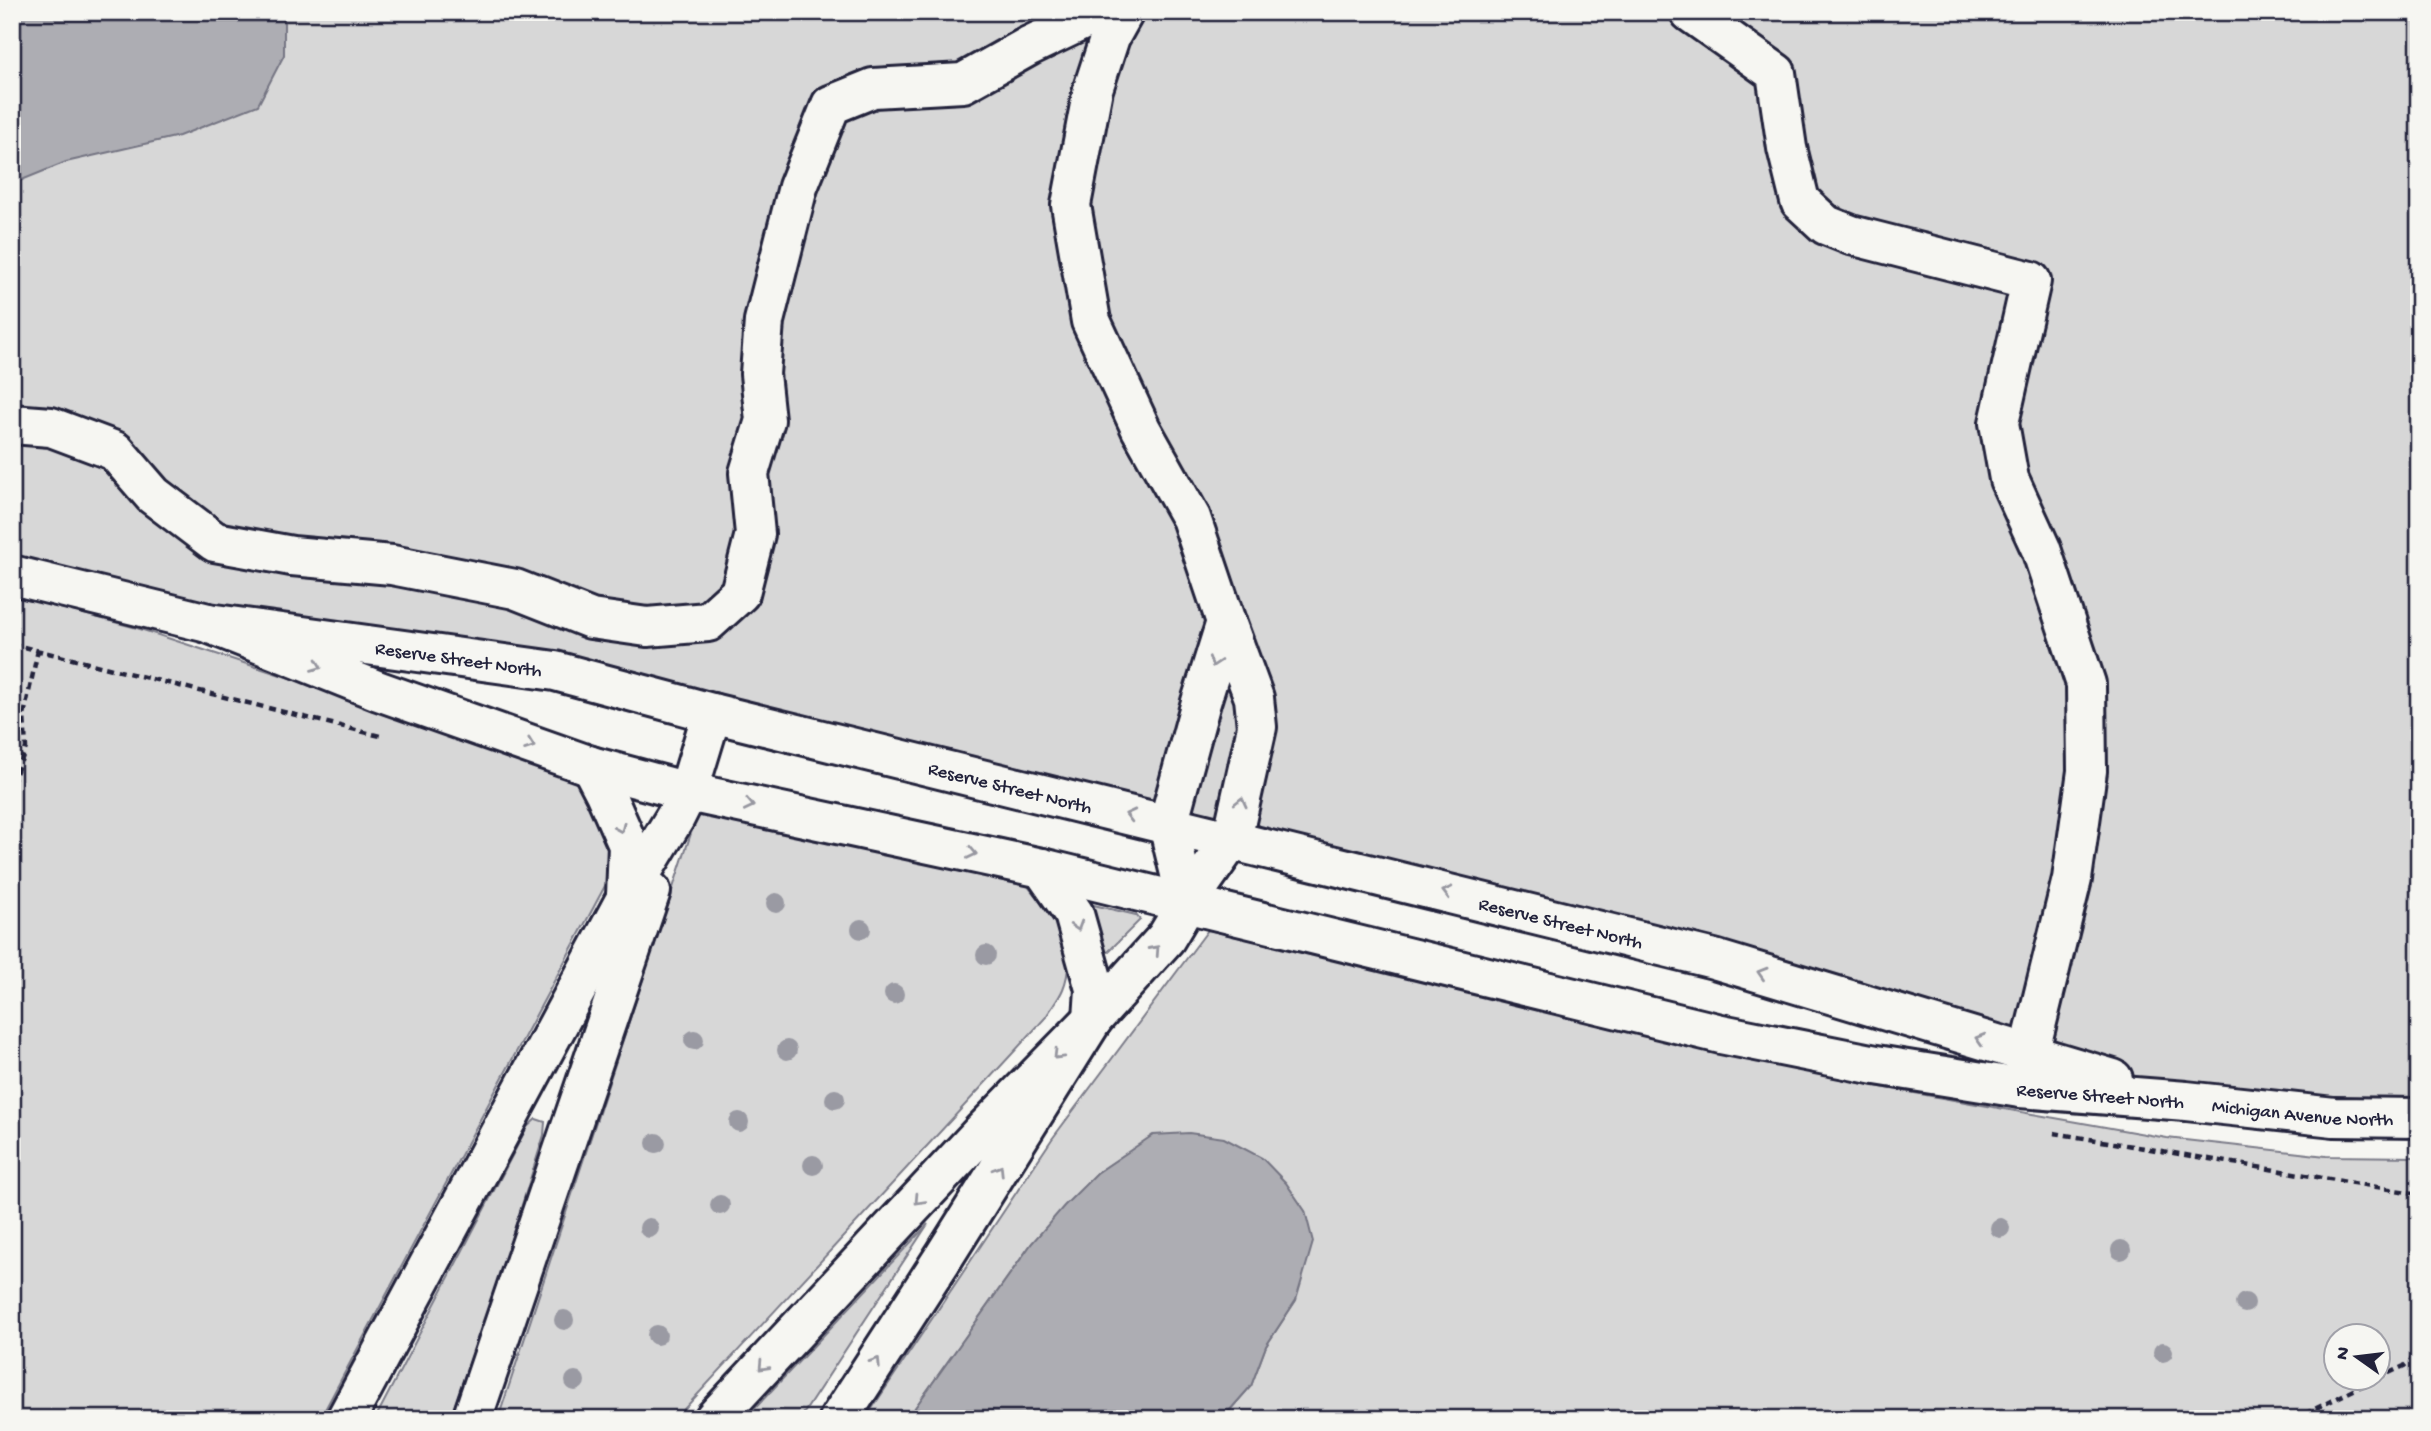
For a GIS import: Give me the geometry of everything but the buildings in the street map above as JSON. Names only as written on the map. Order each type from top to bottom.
[{"type":"street","points":[[12,424],[51,427],[116,451],[153,495],[215,542],[292,555],[392,565],[515,589],[591,619],[647,627],[708,622],[740,593],[755,534],[750,473],[765,420],[760,374],[764,321],[798,187],[831,105],[873,88],[963,83],[1029,46],[1100,12]]},
{"type":"street","points":[[714,1419],[982,1132],[1093,1019],[1166,938],[1232,839],[1256,727],[1254,698],[1191,518],[1142,429],[1091,321],[1072,205],[1093,89],[1110,37],[1124,12]]},
{"type":"street","points":[[1690,12],[1776,73],[1787,148],[1800,201],[1813,215],[1826,225],[1851,235],[2031,281],[1999,423],[2009,479],[2041,549],[2086,684],[2087,771],[2072,879],[2025,1071]]},
{"type":"street","name":"Reserve Street North","points":[[12,575],[208,623],[555,671],[712,713],[1714,959],[2025,1071]]},
{"type":"street","points":[[1187,903],[1168,824],[1226,622]]},
{"type":"street","name":"Reserve Street North","points":[[208,623],[379,691],[591,766],[682,804],[1042,868],[1721,1034],[1876,1065],[2025,1071],[2186,1101]]},
{"type":"street","points":[[472,1419],[712,713]]},
{"type":"street","points":[[591,766],[628,845],[626,898]]},
{"type":"street","points":[[346,1419],[626,898],[682,804]]},
{"type":"street","points":[[839,1419],[1093,1019],[1095,989],[1074,914],[1042,868]]},
{"type":"street","name":"Michigan Avenue North","points":[[2186,1101],[2334,1117],[2419,1118]]},
{"type":"path","points":[[12,784],[26,748],[24,715],[38,650]]},
{"type":"path","points":[[2392,1372],[2404,1366],[2419,1353]]},
{"type":"path","points":[[2294,1419],[2349,1392]]},
{"type":"shaded area","points":[[12,12],[2419,12],[2419,1118],[2186,1101],[1254,844],[12,568]]},
{"type":"shaded area","points":[[12,12],[284,12],[284,55],[258,105],[179,136],[66,162],[12,184]]},
{"type":"shaded area","points":[[12,595],[137,628],[576,772],[615,860],[606,884],[320,1419],[12,1419]]},
{"type":"shaded area","points":[[701,803],[1027,885],[1053,920],[1065,946],[1068,960],[1063,989],[1046,1017],[675,1419],[498,1419]]},
{"type":"shaded area","points":[[1085,903],[1136,915],[1140,920],[1103,955]]},
{"type":"shaded area","points":[[1208,930],[1864,1084],[2167,1138],[2326,1156],[2419,1157],[2419,1419],[1222,1419],[1251,1386],[1266,1346],[1296,1300],[1124,1155],[1097,1173],[1032,1243],[907,1419],[865,1419],[1052,1139]]},
{"type":"shaded area","points":[[536,1119],[545,1122],[544,1135],[450,1419],[375,1419],[527,1127]]},
{"type":"shaded area","points":[[1189,1133],[1224,1138],[1262,1158],[1286,1183],[1305,1211],[1313,1242],[1296,1300],[1266,1346],[1251,1386],[1222,1419],[907,1419],[1032,1243],[1064,1206],[1097,1173],[1153,1135]]},
{"type":"shaded area","points":[[928,1224],[800,1419],[745,1419]]}]
